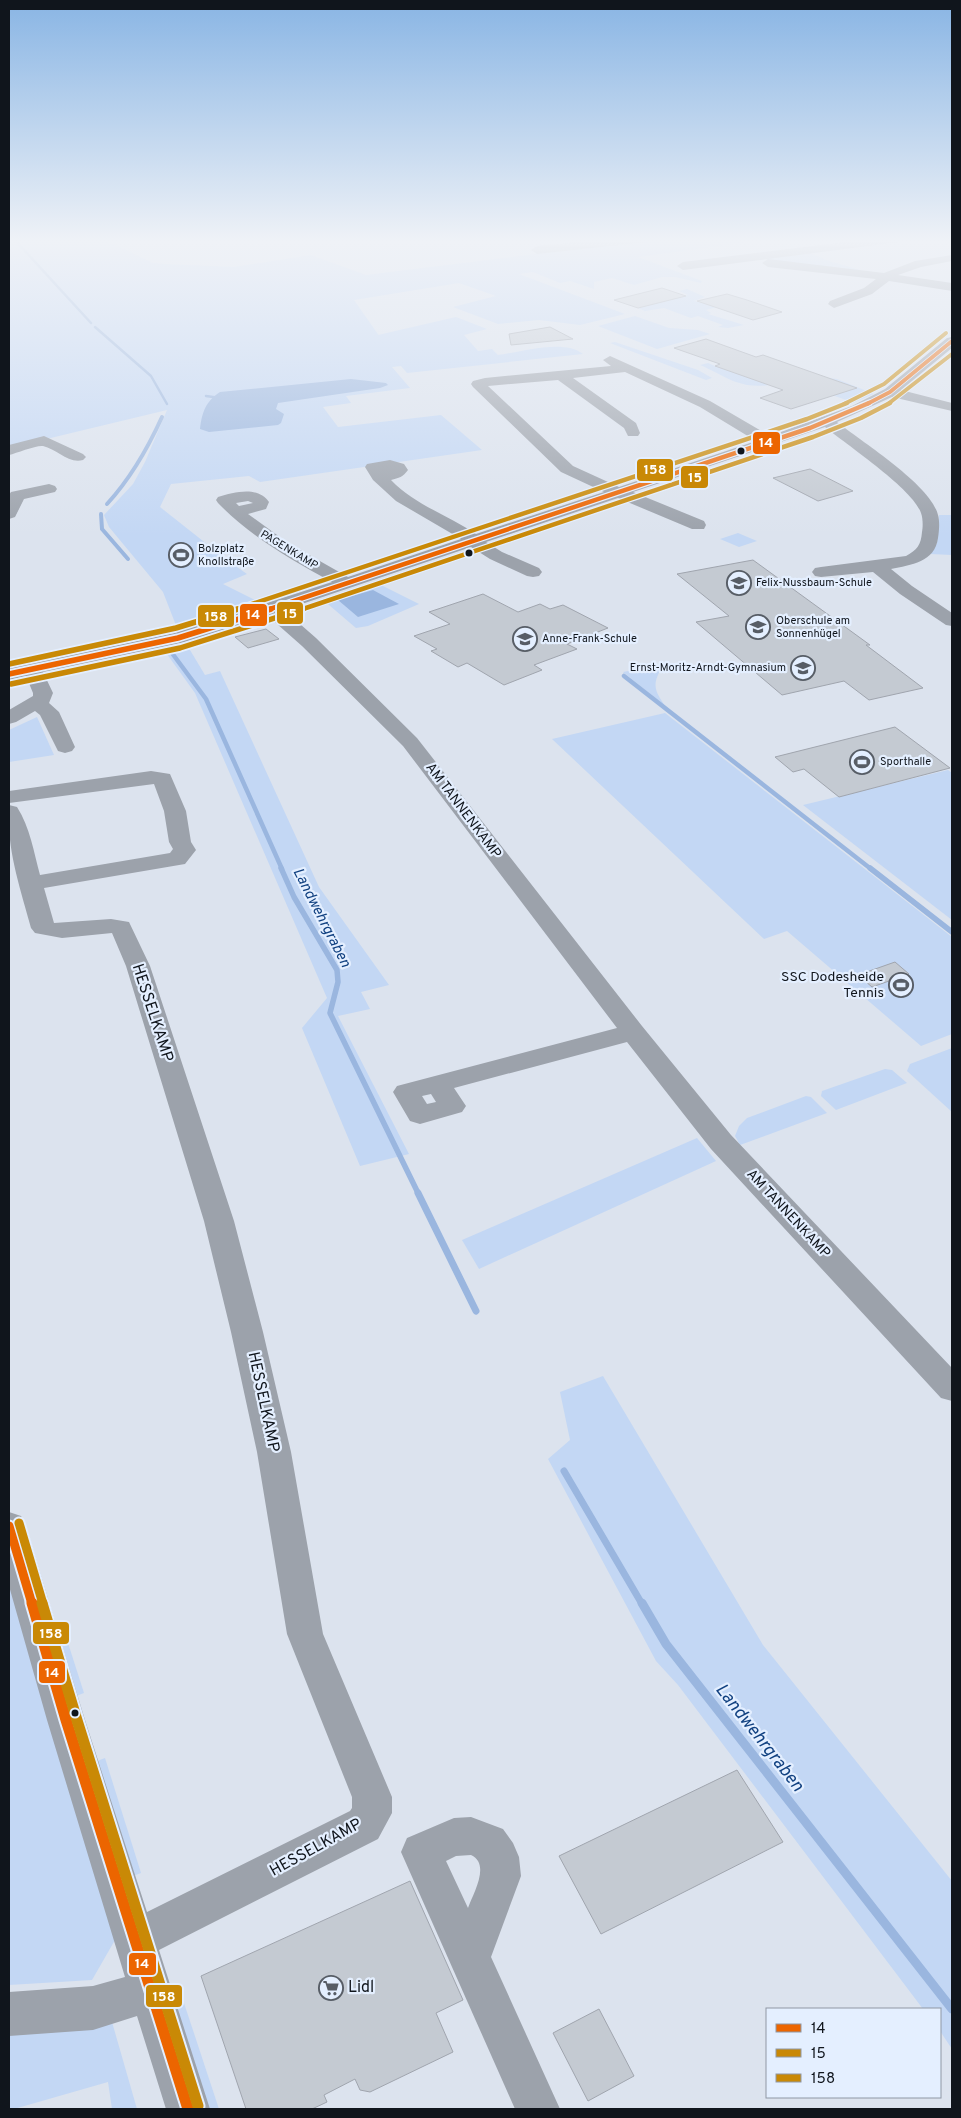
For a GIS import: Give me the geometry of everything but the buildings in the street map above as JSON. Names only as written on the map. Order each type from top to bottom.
[{"type":"street","points":[[9,674],[178,638],[271,609],[827,422],[890,392],[952,341]]},
{"type":"street","points":[[596,353],[705,404],[769,442]]},
{"type":"street","points":[[626,368],[478,384],[568,470],[698,525]]},
{"type":"street","points":[[560,375],[631,426],[633,433]]},
{"type":"street","points":[[890,392],[952,407]]},
{"type":"street","points":[[821,572],[911,560],[922,554],[930,536],[930,514],[922,499],[909,485],[827,422]]},
{"type":"street","points":[[9,450],[44,441],[78,457]]},
{"type":"street","points":[[379,477],[388,488],[406,503],[473,540],[490,552],[533,572]]},
{"type":"street","points":[[9,514],[17,495],[49,489]]},
{"type":"street","name":"PAGENKAMP","points":[[235,512],[258,531],[285,549],[346,583]]},
{"type":"street","points":[[877,566],[906,590],[952,621]]},
{"type":"street","name":"AM TANNENKAMP","points":[[271,609],[316,648],[410,742],[633,1032],[728,1149],[952,1389]]},
{"type":"street","points":[[9,718],[37,704],[42,699],[43,693],[32,669]]},
{"type":"street","points":[[37,704],[49,712],[65,747]]},
{"type":"street","points":[[9,797],[151,777],[163,778],[175,811],[180,842],[185,850],[177,859],[109,868],[30,884]]},
{"type":"street","name":"HESSELKAMP","points":[[9,812],[18,835],[43,928],[56,933],[107,924],[121,927],[138,966],[219,1220],[248,1332],[274,1452],[305,1634],[372,1798],[372,1813],[364,1825],[136,1940]]},
{"type":"street","points":[[438,1084],[633,1032]]},
{"type":"street","points":[[9,1526],[66,1720],[188,2109]]},
{"type":"street","points":[[469,1958],[538,2109]]},
{"type":"street","points":[[9,2014],[93,2008],[151,1990]]},
{"type":"shaded area","points":[[9,338],[466,338],[478,351],[492,349],[498,355],[553,347],[574,349],[583,354],[407,373],[401,366],[392,367],[410,388],[346,396],[351,403],[323,407],[338,427],[441,415],[482,450],[260,482],[249,476],[171,484],[160,507],[247,574],[223,584],[269,607],[179,633],[163,592],[109,527],[104,515],[133,484],[145,462],[167,410],[9,448]]},
{"type":"shaded area","points":[[628,338],[696,338],[657,349]]},
{"type":"shaded area","points":[[615,342],[698,370],[712,378],[706,380],[610,343]]},
{"type":"shaded area","points":[[708,363],[769,385],[758,386],[740,383],[700,365]]},
{"type":"shaded area","points":[[829,378],[837,379],[874,394],[839,409],[829,407],[849,401],[832,395],[826,387],[843,393],[856,388]]},
{"type":"shaded area","points":[[351,379],[386,383],[388,385],[380,388],[278,403],[276,409],[284,414],[281,423],[278,425],[209,432],[200,429],[206,408],[211,399],[220,392]]},
{"type":"shaded area","points":[[939,515],[952,515],[952,555],[930,554],[937,543]]},
{"type":"shaded area","points":[[738,533],[757,541],[739,547],[720,539]]},
{"type":"shaded area","points":[[377,583],[419,604],[368,626],[356,628],[322,599]]},
{"type":"shaded area","points":[[373,590],[399,604],[358,617],[338,600]]},
{"type":"shaded area","points":[[187,645],[205,675],[220,671],[319,887],[389,985],[361,992],[370,1009],[338,1016],[409,1154],[360,1166],[302,1028],[327,998],[195,693],[164,650]]},
{"type":"shaded area","points":[[664,664],[657,676],[656,690],[666,707],[623,672]]},
{"type":"shaded area","points":[[665,713],[952,937],[952,1034],[921,1046],[787,931],[764,939],[552,739]]},
{"type":"shaded area","points":[[37,717],[54,755],[9,762],[9,730]]},
{"type":"shaded area","points":[[948,770],[952,773],[952,920],[803,805]]},
{"type":"shaded area","points":[[952,1048],[952,1112],[907,1071],[910,1064]]},
{"type":"shaded area","points":[[885,1069],[892,1070],[907,1083],[836,1110],[821,1096],[822,1091]]},
{"type":"shaded area","points":[[806,1096],[811,1097],[827,1113],[740,1145],[735,1136],[739,1126],[747,1118]]},
{"type":"shaded area","points":[[697,1138],[716,1161],[479,1269],[462,1240]]},
{"type":"shaded area","points":[[603,1376],[763,1645],[952,1881],[952,2049],[941,2032],[941,2008],[922,2008],[678,1685],[656,1661],[548,1459],[570,1440],[560,1392]]},
{"type":"shaded area","points":[[9,1582],[115,1940],[92,1980],[9,1985]]},
{"type":"shaded area","points":[[68,1643],[84,1693],[76,1696],[60,1646]]},
{"type":"shaded area","points":[[105,1758],[141,1873],[133,1876],[97,1761]]},
{"type":"shaded area","points":[[164,1978],[182,1997],[219,2109],[206,2109]]},
{"type":"shaded area","points":[[112,2022],[137,2109],[112,2109],[108,2082],[9,2109],[9,2032]]},
{"type":"waterway","name":"Landwehrgraben","points":[[107,338],[151,376],[167,404]]},
{"type":"waterway","points":[[206,396],[220,398]]},
{"type":"waterway","name":"Landwehrgraben","points":[[107,504],[138,463],[162,417]]},
{"type":"waterway","name":"Landwehrgraben","points":[[101,514],[102,529],[128,559]]},
{"type":"waterway","name":"Landwehrgraben","points":[[169,649],[206,699],[282,869]]},
{"type":"waterway","points":[[624,676],[871,869]]},
{"type":"waterway","name":"Landwehrgraben","points":[[281,868],[294,897],[337,970],[338,982],[330,1013],[419,1195]]},
{"type":"waterway","points":[[870,868],[952,932]]},
{"type":"waterway","name":"Landwehrgraben","points":[[418,1193],[476,1311]]},
{"type":"waterway","name":"Landwehrgraben","points":[[564,1471],[642,1604]]},
{"type":"waterway","name":"Landwehrgraben","points":[[642,1603],[666,1644],[952,2009]]},
{"type":"transit line","name":"158","points":[[9,664],[176,628],[807,419],[853,400],[884,384],[940,338]]},
{"type":"transit line","name":"14","points":[[9,674],[178,638],[231,622],[810,428],[857,409],[890,392],[952,341]]},
{"type":"transit line","name":"15","points":[[11,684],[180,648],[234,632],[813,437],[861,418],[895,400],[952,354]]},
{"type":"transit line","name":"158","points":[[19,1523],[76,1717],[198,2106]]},
{"type":"transit line","name":"14","points":[[9,1526],[66,1720],[188,2109]]},
{"type":"place","name":"Bolzplatz Knollstraße","points":[[181,555]]},
{"type":"place","name":"Felix-Nussbaum-Schule","points":[[739,583]]},
{"type":"place","name":"Oberschule am Sonnenhügel","points":[[758,627]]},
{"type":"place","name":"Anne-Frank-Schule","points":[[525,639]]},
{"type":"place","name":"Ernst-Moritz-Arndt-Gymnasium","points":[[803,668]]},
{"type":"place","name":"Sporthalle","points":[[862,762]]},
{"type":"place","name":"SSC Dodesheide Tennis","points":[[901,985]]},
{"type":"place","name":"Lidl","points":[[331,1988]]}]
